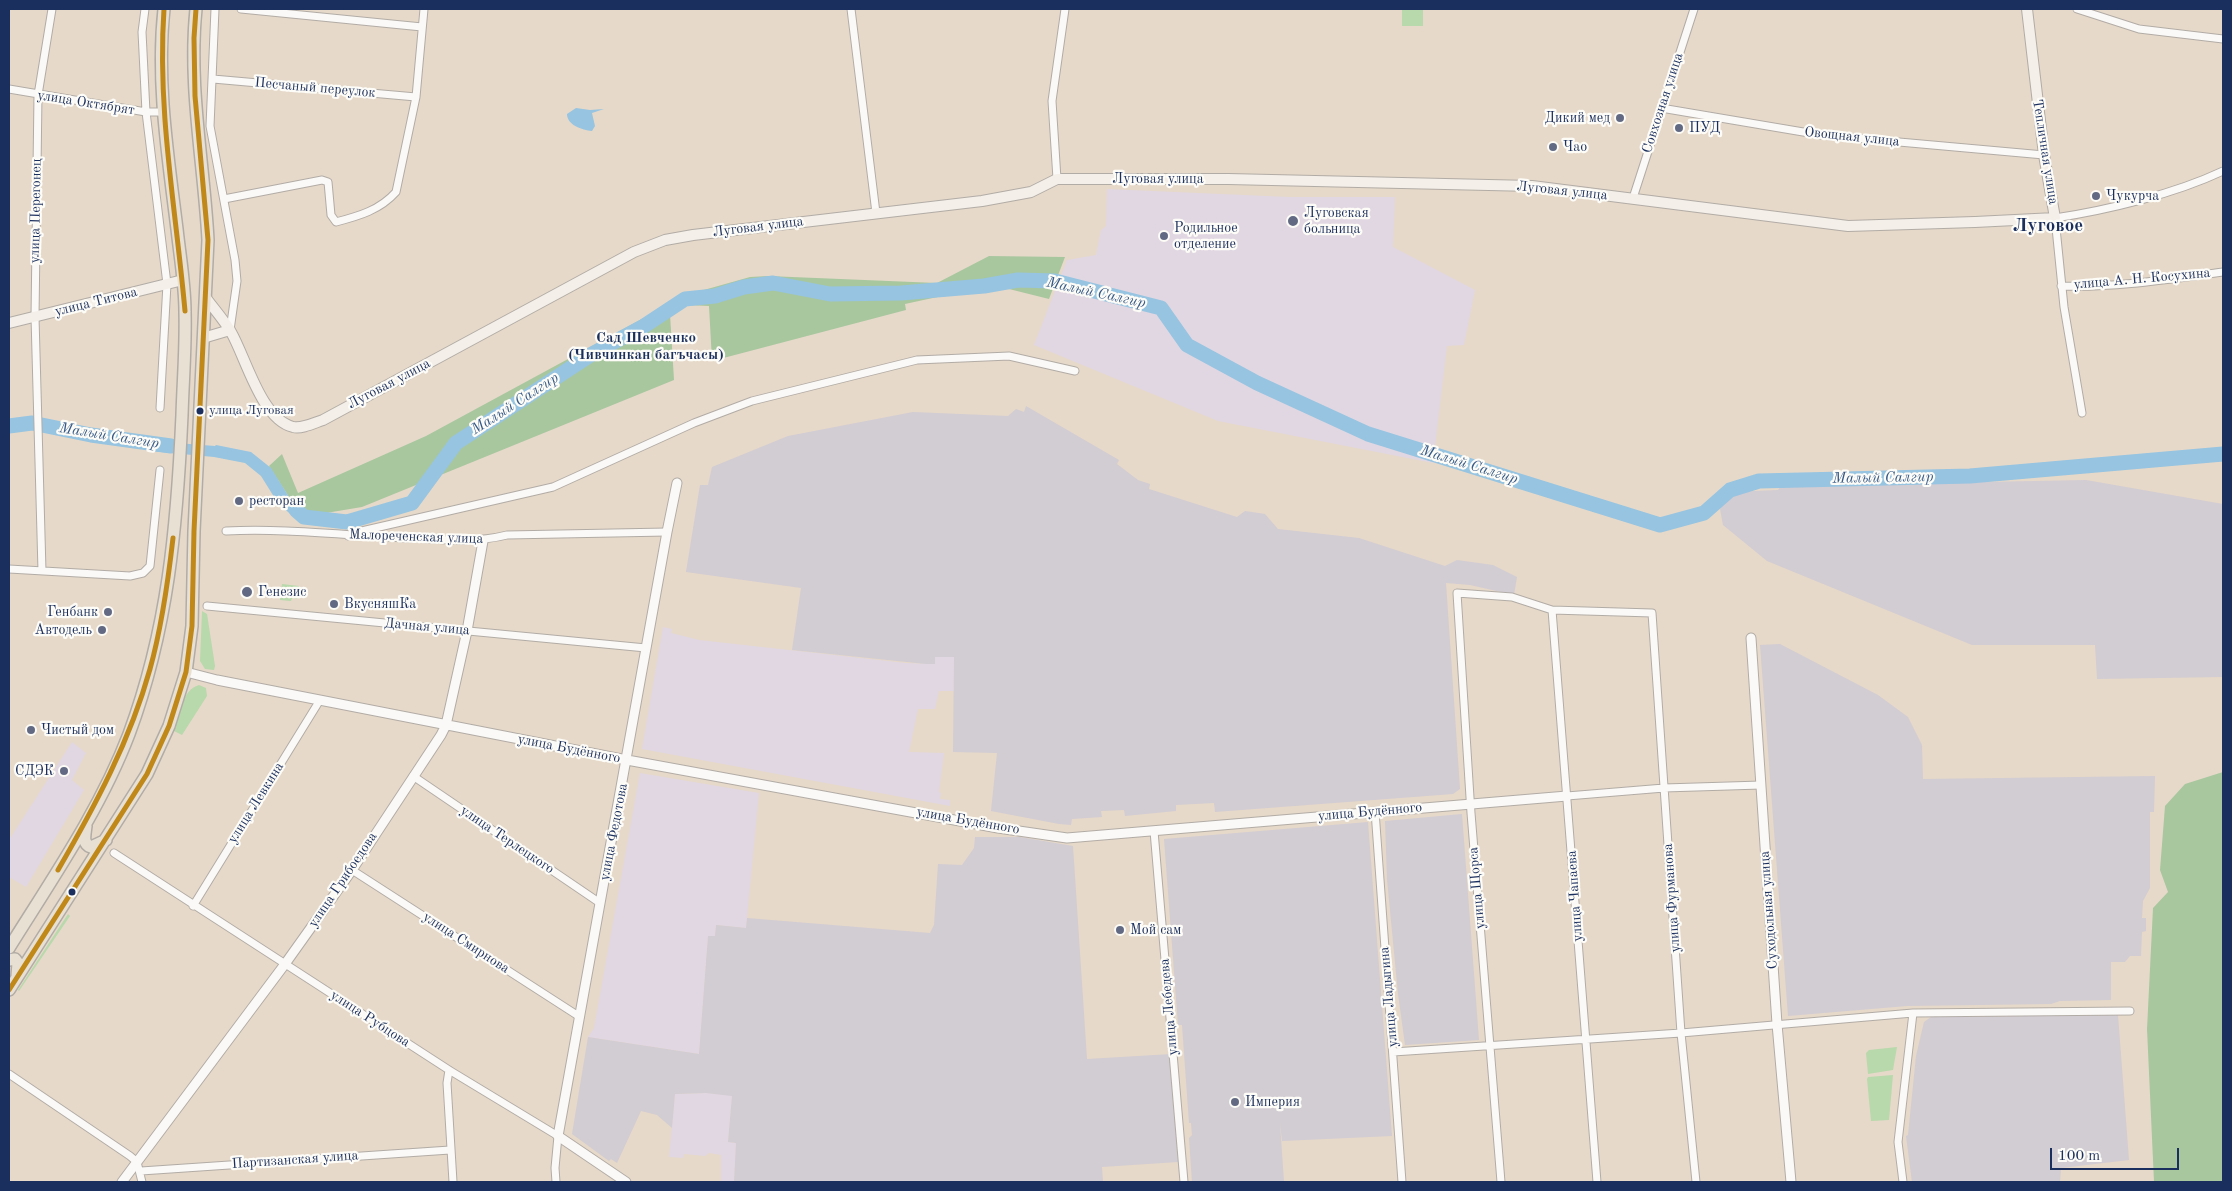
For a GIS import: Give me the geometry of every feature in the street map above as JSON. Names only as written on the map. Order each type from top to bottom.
[{"type":"main road","points":[[9,948],[86,824],[128,736],[153,661],[170,570],[179,466],[186,313],[164,112],[161,53],[164,9]]},
{"type":"main road","points":[[9,990],[147,774],[169,726],[186,672],[192,626],[197,468],[208,240],[193,88],[196,9]]},
{"type":"main road","name":"Тепличная улица","points":[[2027,9],[2044,155],[2055,218]]},
{"type":"main road","name":"Луговая улица","points":[[206,298],[230,330],[268,408],[287,424],[301,427],[322,420],[555,293],[650,245],[680,236],[982,201],[1031,192],[1057,179],[1228,179],[1532,186],[1848,226],[2055,218]]},
{"type":"main road","name":"улица Титова","points":[[9,324],[183,280]]},
{"type":"main road","points":[[203,338],[230,330]]},
{"type":"main road","points":[[86,824],[84,842],[87,846],[91,847],[106,840]]},
{"type":"main road","points":[[9,960],[15,959],[18,963],[17,976]]},
{"type":"street","name":"улица Перегонец","points":[[42,572],[40,435],[35,317],[38,95],[52,9]]},
{"type":"street","points":[[145,9],[142,32],[146,112],[167,284],[160,408]]},
{"type":"street","points":[[215,9],[210,126],[235,260],[237,281],[230,330]]},
{"type":"street","points":[[241,9],[422,27]]},
{"type":"street","points":[[224,199],[322,180],[328,182],[331,215],[336,222],[358,216],[386,203],[396,192],[416,97],[424,9]]},
{"type":"street","points":[[850,9],[876,213]]},
{"type":"street","points":[[1057,179],[1052,101],[1065,9]]},
{"type":"street","name":"Совхозная улица","points":[[1633,198],[1694,9]]},
{"type":"street","points":[[2077,9],[2139,28],[2223,39]]},
{"type":"street","name":"Песчаный переулок","points":[[213,79],[416,97]]},
{"type":"street","name":"улица Октябрят","points":[[9,90],[146,112],[164,112]]},
{"type":"street","name":"Овощная улица","points":[[1661,108],[1821,135],[2044,155]]},
{"type":"street","name":"Луговая улица","points":[[2055,218],[2082,214],[2197,183],[2223,171]]},
{"type":"street","name":"Тепличная улица","points":[[2055,218],[2061,286],[2082,413]]},
{"type":"street","name":"улица А. Н. Косухина","points":[[2061,286],[2086,287],[2160,281],[2223,272]]},
{"type":"street","points":[[348,536],[353,533],[554,487],[694,423],[752,400],[917,360],[1009,356],[1075,371]]},
{"type":"street","points":[[9,569],[130,576],[143,573],[150,566],[160,470]]},
{"type":"street","name":"улица Федотова","points":[[556,1182],[555,1168],[558,1136],[677,483]]},
{"type":"street","name":"Малореченская улица","points":[[226,531],[268,529],[348,536],[483,541],[507,536],[667,532]]},
{"type":"street","name":"улица Грибоедова","points":[[122,1182],[139,1166],[352,870],[446,725],[467,631],[483,541]]},
{"type":"street","name":"улица Щорса","points":[[1501,1182],[1471,803],[1457,593],[1512,596],[1552,610]]},
{"type":"street","name":"Дачная улица","points":[[207,606],[646,648]]},
{"type":"street","name":"улица Фурманова","points":[[1552,610],[1652,613],[1681,1033],[1696,1182]]},
{"type":"street","name":"улица Чапаева","points":[[1552,610],[1597,1182]]},
{"type":"street","name":"Суходольная улица","points":[[1751,638],[1777,1024],[1791,1182]]},
{"type":"street","name":"улица Будённого","points":[[186,672],[217,680],[627,760],[1066,838],[1664,788],[1760,785]]},
{"type":"street","name":"улица Левкина","points":[[193,906],[320,700]]},
{"type":"street","name":"улица Терлецкого","points":[[413,776],[600,903]]},
{"type":"street","name":"улица Ладыгина","points":[[1375,811],[1402,1182]]},
{"type":"street","name":"улица Лебедева","points":[[1154,831],[1184,1182]]},
{"type":"street","name":"улица Рубцова","points":[[114,853],[193,906],[449,1070],[558,1136],[626,1182]]},
{"type":"street","name":"улица Смирнова","points":[[352,870],[580,1016]]},
{"type":"street","points":[[1394,1052],[1681,1033],[1913,1013],[2130,1011]]},
{"type":"street","points":[[1903,1182],[1898,1142],[1913,1013]]},
{"type":"street","points":[[449,1070],[447,1083],[453,1182]]},
{"type":"street","points":[[9,1074],[139,1166],[142,1182]]},
{"type":"street","name":"Партизанская улица","points":[[139,1166],[450,1150]]},
{"type":"shaded area","points":[[1107,189],[1289,197],[1395,197],[1393,247],[1475,290],[1464,345],[1447,346],[1433,463],[1218,421],[1034,345],[1067,260],[1096,255],[1101,230],[1106,226]]},
{"type":"shaded area","points":[[1026,406],[1119,460],[1117,464],[1138,480],[1150,484],[1149,489],[1237,517],[1245,511],[1265,514],[1278,529],[1359,538],[1445,566],[1457,560],[1493,565],[1517,577],[1514,595],[1470,585],[1446,583],[1460,789],[1453,794],[1215,812],[1214,803],[1176,805],[1176,811],[1125,816],[1124,810],[1101,811],[1102,817],[1072,819],[1071,825],[991,811],[997,753],[953,752],[954,657],[935,657],[935,664],[926,664],[792,650],[801,588],[686,572],[700,485],[708,485],[712,467],[788,436],[913,412],[1008,416],[1016,409],[1024,412]]},
{"type":"shaded area","points":[[2086,480],[2223,504],[2223,677],[2097,679],[2095,645],[1972,645],[1767,561],[1723,525],[1720,509],[1731,492],[1778,490],[1781,486]]},
{"type":"shaded area","points":[[663,627],[672,629],[671,633],[699,640],[906,663],[935,664],[935,657],[954,657],[954,691],[939,691],[935,709],[918,709],[909,752],[944,753],[939,792],[941,793],[940,799],[950,800],[950,806],[642,749]]},
{"type":"shaded area","points":[[1780,644],[1878,695],[1908,717],[1922,745],[1923,779],[2155,776],[2154,812],[2150,812],[2150,888],[2143,901],[2142,918],[2146,918],[2146,931],[2142,932],[2141,956],[2130,956],[2125,962],[2111,962],[2111,1000],[2060,1001],[2051,1004],[1907,1006],[1788,1016],[1760,645]]},
{"type":"shaded area","points":[[72,742],[86,753],[72,780],[84,790],[26,887],[9,877],[9,840]]},
{"type":"shaded area","points":[[640,773],[759,793],[746,928],[716,925],[715,936],[708,936],[699,1054],[588,1037],[594,1028]]},
{"type":"shaded area","points":[[1462,814],[1479,1040],[1405,1045],[1387,879],[1385,821]]},
{"type":"shaded area","points":[[1368,822],[1392,1136],[1282,1141],[1280,1123],[1284,1182],[1192,1182],[1189,1138],[1192,1135],[1191,1123],[1189,1123],[1182,1025],[1178,1025],[1164,839]]},
{"type":"shaded area","points":[[975,837],[1020,837],[1073,846],[1087,1059],[1172,1054],[1178,1162],[1102,1167],[1103,1182],[734,1182],[736,1143],[728,1142],[732,1096],[706,1093],[675,1094],[672,1128],[657,1115],[641,1111],[617,1163],[611,1159],[609,1161],[572,1134],[588,1037],[699,1054],[708,936],[715,936],[716,925],[746,928],[747,918],[930,933],[934,925],[938,864],[962,865],[974,848]]},
{"type":"shaded area","points":[[2118,1015],[2129,1160],[2061,1168],[2060,1182],[1912,1182],[1906,1136],[1908,1135],[1916,1056],[1924,1022],[1931,1017]]},
{"type":"shaded area","points":[[706,1093],[732,1095],[728,1142],[736,1143],[734,1182],[721,1182],[721,1155],[709,1153],[705,1156],[684,1154],[683,1158],[669,1157],[675,1094]]},
{"type":"green space","points":[[1402,9],[1423,9],[1423,26],[1402,26]]},
{"type":"green space","points":[[989,256],[1065,257],[1049,299],[993,285],[905,304],[906,310],[712,361],[709,306],[687,305],[670,314],[674,380],[362,507],[314,515],[289,497],[269,466],[282,454],[298,493],[426,436],[686,295],[750,277],[768,276],[937,283]]},
{"type":"green space","points":[[282,584],[299,586],[297,599],[292,598],[291,601],[280,600]]},
{"type":"green space","points":[[202,611],[207,614],[214,670],[205,669],[200,661]]},
{"type":"green space","points":[[199,685],[206,688],[207,696],[182,735],[174,731],[182,704],[188,692]]},
{"type":"green space","points":[[2223,772],[2223,1182],[2154,1182],[2147,1029],[2153,908],[2168,892],[2160,870],[2165,806],[2185,784]]},
{"type":"green space","points":[[68,914],[70,916],[19,991],[18,990]]},
{"type":"green space","points":[[1897,1047],[1893,1070],[1868,1074],[1866,1053],[1869,1050]]},
{"type":"green space","points":[[1893,1075],[1889,1120],[1871,1121],[1867,1079],[1868,1077]]},
{"type":"water","points":[[576,108],[604,109],[592,113],[595,126],[592,131],[572,124],[567,114]]},
{"type":"water","points":[[151,441],[216,445],[251,452],[271,468],[289,497],[314,515],[310,525],[296,519],[288,512],[276,500],[261,476],[245,463],[214,457],[150,451]]},
{"type":"waterway","name":"Малый Салгир","points":[[296,510],[304,517],[347,522],[412,503],[456,443],[592,354],[644,326],[685,299],[715,296],[744,287],[773,283],[830,294],[901,293],[984,286],[1018,280],[1055,281],[1161,308],[1187,345],[1257,383],[1368,434],[1660,525],[1704,513],[1730,490],[1759,481],[1970,476],[2223,454]]},
{"type":"waterway","name":"Малый Салгир","points":[[9,426],[32,423],[91,435],[171,446]]},
{"type":"transit line","points":[[164,9],[163,85],[165,123],[185,311]]},
{"type":"transit line","points":[[9,990],[147,774],[169,726],[186,672],[192,626],[194,531],[208,240],[195,96],[194,38],[196,9]]},
{"type":"transit line","points":[[58,870],[110,772],[142,696],[161,620],[173,538]]},
{"type":"place","name":"Дикий мед","points":[[1620,118]]},
{"type":"place","name":"ПУД","points":[[1679,128]]},
{"type":"place","name":"Чао","points":[[1553,147]]},
{"type":"place","name":"Чукурча","points":[[2096,196]]},
{"type":"place","name":"Луговская больница","points":[[1293,221]]},
{"type":"place","name":"Родильное отделение","points":[[1164,236]]},
{"type":"place","name":"улица Луговая","points":[[200,411]]},
{"type":"place","name":"ресторан","points":[[239,501]]},
{"type":"place","name":"Генезис","points":[[247,592]]},
{"type":"place","name":"ВкусняшКа","points":[[334,604]]},
{"type":"place","name":"Генбанк","points":[[108,612]]},
{"type":"place","name":"Автодель","points":[[102,630]]},
{"type":"place","name":"Чистый дом","points":[[31,730]]},
{"type":"place","name":"СДЭК","points":[[64,771]]},
{"type":"place","name":"Мой сам","points":[[1120,930]]},
{"type":"place","name":"Империя","points":[[1235,1102]]},
{"type":"district","name":"Луговое","points":[[2048,226]]},
{"type":"district","name":"Сад Шевченко (Чивчинкан багъчасы)","points":[[646,346]]}]
